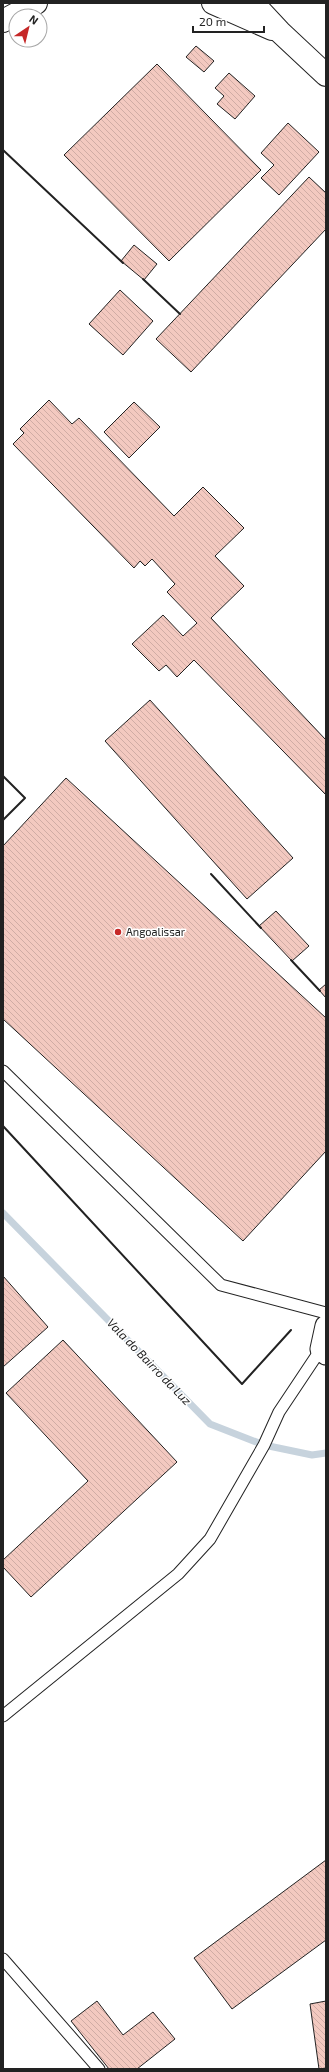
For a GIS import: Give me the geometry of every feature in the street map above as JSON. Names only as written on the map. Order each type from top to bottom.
[{"type":"street","points":[[3,21],[36,3]]},
{"type":"street","points":[[213,3],[280,32]]},
{"type":"street","points":[[253,3],[280,32],[326,75]]},
{"type":"street","points":[[324,1351],[326,1326]]},
{"type":"lane","points":[[3,1071],[221,1285],[326,1313]]},
{"type":"lane","points":[[3,1716],[178,1574],[210,1539],[264,1445],[279,1412],[324,1351]]},
{"type":"lane","points":[[3,1959],[100,2069]]},
{"type":"building","points":[[196,46],[214,61],[204,72],[186,57]]},
{"type":"building","points":[[157,64],[261,170],[169,261],[64,155]]},
{"type":"building","points":[[229,73],[255,96],[235,119],[217,104],[224,96],[215,88]]},
{"type":"building","points":[[288,123],[319,152],[279,195],[261,178],[274,165],[261,153]]},
{"type":"building","points":[[309,177],[326,193],[326,229],[191,372],[156,339]]},
{"type":"building","points":[[134,245],[157,264],[144,280],[121,261]]},
{"type":"building","points":[[120,290],[153,321],[123,355],[89,324]]},
{"type":"building","points":[[49,400],[72,424],[79,418],[174,516],[203,487],[244,528],[215,556],[244,586],[211,618],[326,740],[326,795],[194,660],[177,677],[166,665],[159,671],[132,644],[163,615],[183,636],[197,623],[167,592],[175,584],[152,559],[145,566],[140,561],[134,568],[13,444],[24,433],[20,429]]},
{"type":"building","points":[[134,402],[160,427],[129,458],[104,432]]},
{"type":"building","points":[[150,700],[293,858],[247,899],[105,741]]},
{"type":"building","name":"Angoalissar","points":[[66,778],[326,1018],[326,1151],[243,1241],[3,1019],[3,846]]},
{"type":"building","points":[[276,911],[309,946],[292,961],[259,926]]},
{"type":"building","points":[[326,984],[326,998],[319,990]]},
{"type":"building","points":[[3,1276],[48,1327],[3,1367]]},
{"type":"building","points":[[63,1340],[177,1462],[31,1597],[3,1567],[3,1560],[88,1481],[6,1393]]},
{"type":"building","points":[[326,1860],[326,1940],[232,2009],[194,1958]]},
{"type":"building","points":[[97,2001],[123,2035],[153,2012],[175,2039],[137,2069],[109,2069],[71,2021]]},
{"type":"building","points":[[326,2001],[326,2068],[319,2069],[310,2004]]},
{"type":"waterway","name":"Vala do Bairro da Luz","points":[[3,1213],[210,1424],[264,1445],[312,1455],[326,1453]]},
{"type":"wall","points":[[3,150],[123,263]]},
{"type":"wall","points":[[143,279],[180,314]]},
{"type":"wall","points":[[3,776],[25,798],[3,820]]},
{"type":"wall","points":[[211,874],[261,928]]},
{"type":"wall","points":[[291,960],[320,991]]},
{"type":"wall","points":[[3,1126],[242,1384],[291,1330]]},
{"type":"place","name":"Angoalissar","points":[[118,932]]}]
